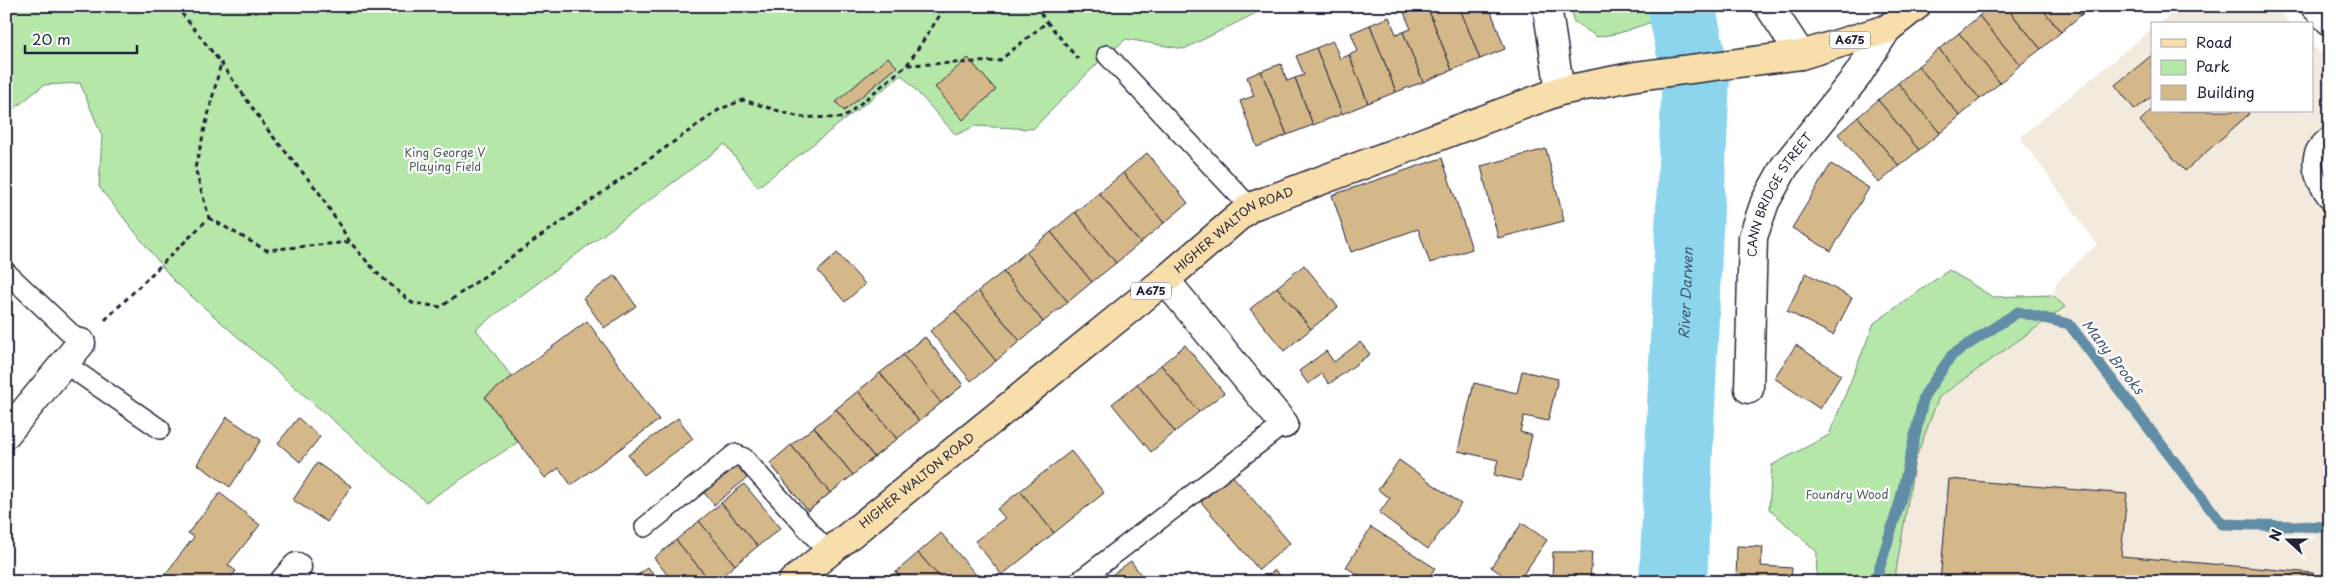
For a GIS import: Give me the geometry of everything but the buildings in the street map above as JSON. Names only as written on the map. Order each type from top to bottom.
[{"type":"main road","name":"CANN BRIDGE STREET","points":[[1560,91],[1636,76],[1789,57],[1888,29],[1916,6]]},
{"type":"main road","name":"HIGHER WALTON ROAD","points":[[792,582],[1164,280],[1250,207],[1560,91]]},
{"type":"street","points":[[1547,6],[1560,91]]},
{"type":"street","points":[[1769,6],[1789,57]]},
{"type":"street","points":[[2315,6],[2330,20]]},
{"type":"street","name":"CANN BRIDGE STREET","points":[[1749,390],[1753,237],[1765,202],[1785,166],[1857,76],[1888,29]]},
{"type":"street","points":[[1164,280],[1284,424]]},
{"type":"street","points":[[6,434],[72,353]]},
{"type":"lane","points":[[1107,55],[1250,207]]},
{"type":"lane","points":[[2330,135],[2316,149],[2314,160],[2314,178],[2330,201]]},
{"type":"lane","points":[[6,272],[72,353],[160,429]]},
{"type":"lane","points":[[1078,582],[1284,424]]},
{"type":"lane","points":[[645,527],[735,454],[744,458],[828,552]]},
{"type":"path","points":[[176,6],[221,63],[270,133],[318,191],[350,242],[377,273],[412,303],[441,307],[720,109],[743,100],[799,117],[843,118],[907,65],[946,6]]},
{"type":"path","points":[[1035,6],[1090,72],[1107,55]]},
{"type":"path","points":[[907,65],[999,61],[1047,22]]},
{"type":"path","points":[[221,63],[195,168],[209,218],[266,250],[350,242]]},
{"type":"path","points":[[72,353],[209,218]]},
{"type":"shaded area","points":[[2180,6],[2273,6],[2289,22],[2161,22]]},
{"type":"shaded area","points":[[2151,30],[2151,112],[2314,112],[2314,47],[2330,62],[2330,582],[1894,582],[1915,460],[1939,397],[2065,307],[2053,295],[2057,282],[2097,244],[2020,137]]},
{"type":"green space","name":"King George V Playing Field","points":[[6,6],[1270,6],[1184,49],[1126,39],[1097,64],[1033,129],[975,126],[956,135],[902,75],[758,187],[725,144],[476,329],[512,377],[485,397],[518,442],[426,502],[174,281],[99,187],[102,136],[80,83],[44,85],[6,115]]},
{"type":"green space","points":[[1572,6],[1652,6],[1655,21],[1619,33],[1597,37],[1573,21]]},
{"type":"green space","name":"Foundry Wood","points":[[1949,270],[1993,297],[2053,295],[2065,307],[1939,397],[1915,460],[1894,582],[1816,582],[1817,552],[1769,509],[1772,465],[1829,435],[1874,323]]},
{"type":"waterway","name":"River Darwen","points":[[1673,582],[1696,76],[1681,6]]},
{"type":"waterway","name":"Many Brooks","points":[[1875,582],[1900,502],[1924,396],[1952,355],[2018,312],[2069,324],[2222,524],[2330,527]]}]
